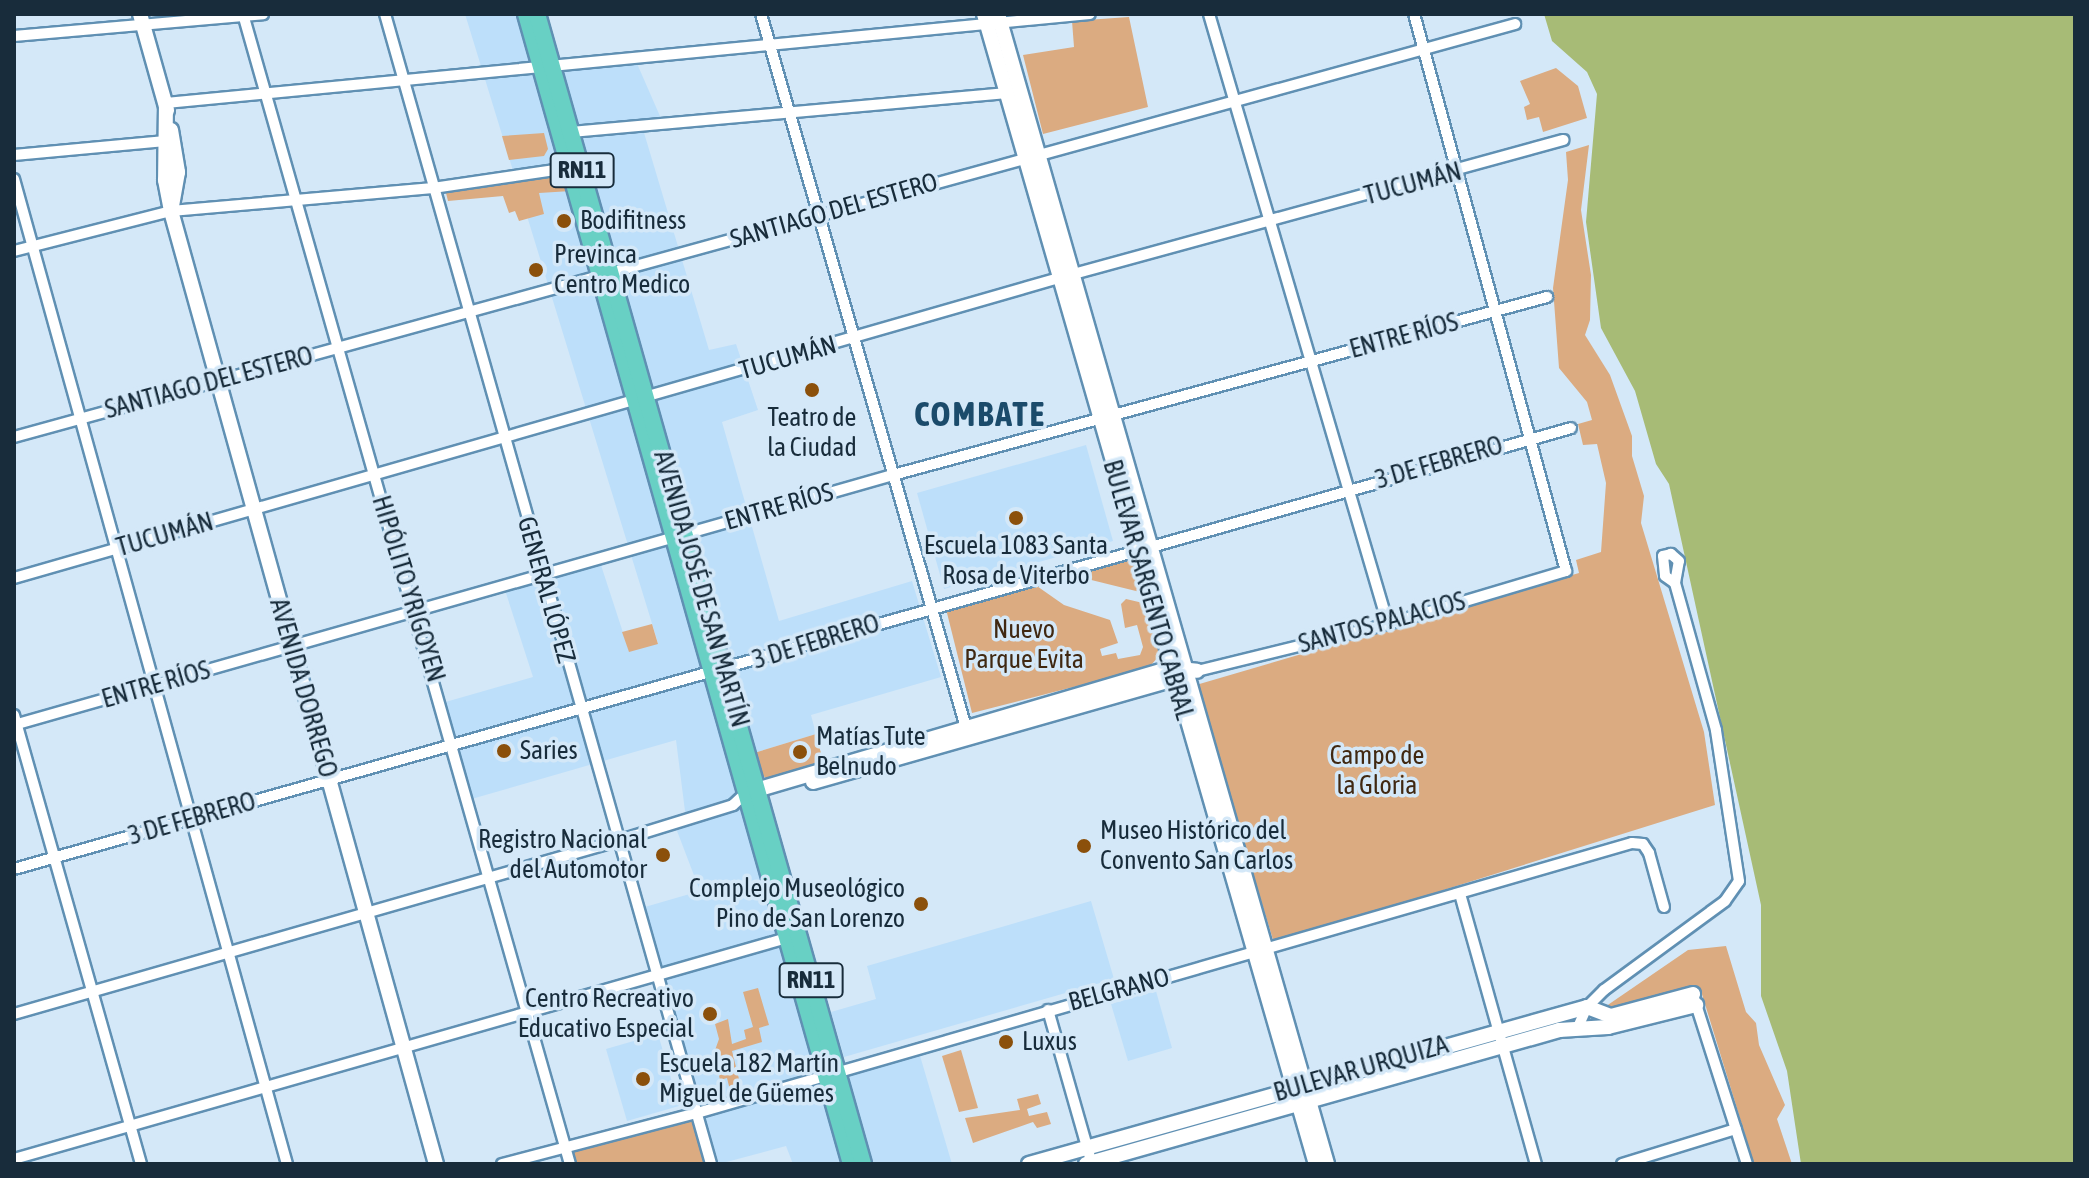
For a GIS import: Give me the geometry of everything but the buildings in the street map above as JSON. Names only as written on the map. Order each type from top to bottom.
[{"type":"main road","name":"AVENIDA JOSÉ DE SAN MARTÍN","points":[[526,14],[571,132],[606,275],[832,1075],[851,1164]]},
{"type":"main road","name":"AVENIDA JOSÉ DE SAN MARTÍN","points":[[537,14],[569,168],[606,275]]},
{"type":"main road","name":"AVENIDA DORREGO","points":[[142,19],[166,103],[176,158],[177,193],[171,211]]},
{"type":"main road","name":"BULEVAR SARGENTO CABRAL","points":[[993,19],[1007,93],[1031,155]]},
{"type":"main road","name":"BULEVAR SARGENTO CABRAL","points":[[993,19],[1300,1093],[1316,1164]]},
{"type":"main road","name":"AVENIDA DORREGO","points":[[166,103],[165,141],[171,211],[436,1164]]},
{"type":"main road","points":[[753,794],[1181,673]]},
{"type":"main road","name":"AVENIDA JOSÉ DE SAN MARTÍN","points":[[753,794],[787,938],[863,1164]]},
{"type":"main road","name":"BULEVAR URQUIZA","points":[[1029,1164],[1089,1160],[1499,1031],[1587,1007],[1611,1016],[1694,999]]},
{"type":"main road","name":"BULEVAR URQUIZA","points":[[1300,1093],[1578,1027],[1608,1027],[1694,999]]},
{"type":"main road","name":"BULEVAR SARGENTO CABRAL","points":[[1300,1093],[1327,1164]]},
{"type":"street","points":[[14,36],[142,19],[263,14]]},
{"type":"street","name":"GENERAL LÓPEZ","points":[[385,14],[580,711],[711,1164]]},
{"type":"street","points":[[761,14],[967,732]]},
{"type":"street","points":[[166,103],[770,47],[993,19],[1090,14]]},
{"type":"street","points":[[1209,14],[1307,362],[1388,624]]},
{"type":"street","points":[[1414,14],[1531,437]]},
{"type":"street","name":"HIPÓLITO YRIGOYEN","points":[[244,15],[299,200],[374,476],[416,612],[570,1164]]},
{"type":"street","name":"SANTIAGO DEL ESTERO","points":[[14,437],[1423,46],[1515,24]]},
{"type":"street","points":[[571,132],[1007,93]]},
{"type":"street","name":"TUCUMÁN","points":[[14,578],[642,402],[1066,276],[1456,173],[1563,140]]},
{"type":"street","points":[[14,155],[165,141],[176,158]]},
{"type":"street","points":[[14,251],[171,211],[433,188],[569,168]]},
{"type":"street","points":[[14,179],[152,686],[287,1164]]},
{"type":"street","name":"ENTRE RÍOS","points":[[15,721],[152,686],[893,475],[1547,297]]},
{"type":"street","name":"3 DE FEBRERO","points":[[14,869],[718,672],[931,606],[1571,428]]},
{"type":"street","name":"SANTOS PALACIOS","points":[[1181,673],[1388,624],[1566,571],[1531,437]]},
{"type":"street","points":[[1578,1027],[1587,1007],[1725,901],[1739,881],[1716,730],[1675,583]]},
{"type":"street","points":[[15,721],[141,1164]]},
{"type":"street","points":[[14,1014],[617,841],[733,805],[753,794]]},
{"type":"street","name":"BELGRANO","points":[[502,1164],[697,1113],[1048,1010],[1643,844],[1664,907]]},
{"type":"street","points":[[1460,894],[1536,1164]]},
{"type":"street","points":[[14,1159],[787,938]]},
{"type":"street","points":[[1694,999],[1747,1164]]},
{"type":"street","points":[[1048,1010],[1089,1160]]},
{"type":"street","points":[[1622,1164],[1736,1129]]},
{"type":"shaded area","points":[[465,14],[526,14],[541,68],[635,59],[663,123],[642,126],[709,350],[736,344],[758,410],[722,422],[779,621],[912,581],[941,677],[811,715],[816,734],[754,753],[826,1076],[918,1049],[952,1164],[793,1164],[786,1146],[719,1164],[638,909],[700,891],[674,823],[686,819],[676,740],[468,800],[442,703],[533,677],[504,587],[599,559],[629,651],[658,643]]},
{"type":"shaded area","points":[[1544,14],[2075,14],[2075,1164],[1801,1164],[1787,1071],[1761,996],[1761,905],[1669,484],[1656,464],[1635,391],[1601,328],[1586,222],[1597,94],[1587,72],[1552,41]]},
{"type":"shaded area","name":"Escuela 1083 Santa Rosa de Viterbo","points":[[1086,445],[1113,541],[944,589],[917,493]]},
{"type":"shaded area","points":[[1091,901],[1114,979],[844,1057],[831,1012],[876,999],[867,966]]},
{"type":"shaded area","points":[[1156,991],[1172,1048],[1128,1061],[1111,1004]]},
{"type":"shaded area","name":"Escuela 182 Martín Miguel de Güemes","points":[[658,1034],[679,1106],[627,1121],[606,1049]]},
{"type":"green space","points":[[1129,17],[1148,107],[1043,134],[1023,55],[1074,47],[1072,21]]},
{"type":"green space","points":[[1556,68],[1578,86],[1587,118],[1543,132],[1539,117],[1527,120],[1524,107],[1530,104],[1520,81]]},
{"type":"green space","points":[[544,133],[548,149],[544,156],[509,160],[502,136]]},
{"type":"green space","name":"Campo de la Gloria","points":[[1589,145],[1581,210],[1591,275],[1590,320],[1585,335],[1610,375],[1632,436],[1632,456],[1644,496],[1641,523],[1704,732],[1715,805],[1274,943],[1196,685],[1579,573],[1576,560],[1601,552],[1606,483],[1597,444],[1583,445],[1578,424],[1592,420],[1587,402],[1559,368],[1553,288],[1568,180],[1566,152]]},
{"type":"green space","points":[[561,176],[571,191],[539,193],[544,214],[519,221],[515,211],[509,213],[503,196],[448,201],[446,193]]},
{"type":"green space","points":[[1123,557],[1132,559],[1140,592],[1071,575]]},
{"type":"green space","name":"Nuevo Parque Evita","points":[[1034,584],[1064,605],[1110,620],[1118,643],[1100,649],[1102,656],[1116,653],[1118,659],[1140,655],[1143,647],[1137,625],[1125,628],[1121,604],[1126,599],[1143,603],[1160,655],[1151,665],[1120,675],[972,713],[946,609]]},
{"type":"green space","points":[[652,624],[658,644],[629,652],[622,632]]},
{"type":"green space","points":[[816,734],[823,761],[767,779],[761,774],[754,753]]},
{"type":"green space","points":[[1726,946],[1746,1012],[1756,1023],[1759,1045],[1785,1105],[1777,1119],[1792,1164],[1754,1164],[1701,991],[1611,1016],[1599,1011],[1688,950]]},
{"type":"green space","points":[[758,988],[769,1025],[759,1028],[762,1042],[732,1051],[741,1087],[730,1090],[727,1078],[720,1080],[714,1053],[719,1039],[715,1024],[728,1019],[732,1044],[746,1039],[744,1030],[753,1027],[743,992]]},
{"type":"green space","points":[[961,1050],[978,1108],[959,1112],[942,1056]]},
{"type":"green space","points":[[1038,1094],[1041,1104],[1027,1109],[1029,1116],[1047,1112],[1051,1124],[1037,1128],[1033,1122],[973,1143],[965,1118],[1020,1110],[1017,1099]]},
{"type":"green space","points":[[697,1113],[711,1164],[570,1164],[565,1147]]},
{"type":"place","name":"Bodifitness","points":[[564,221]]},
{"type":"place","name":"Previnca Centro Medico","points":[[536,270]]},
{"type":"place","name":"Teatro de la Ciudad","points":[[812,390]]},
{"type":"place","name":"Escuela 1083 Santa Rosa de Viterbo","points":[[1016,518]]},
{"type":"place","name":"Saries","points":[[504,751]]},
{"type":"place","name":"Matías Tute Belnudo","points":[[800,752]]},
{"type":"place","name":"Museo Histórico del Convento San Carlos","points":[[1084,846]]},
{"type":"place","name":"Registro Nacional del Automotor","points":[[663,855]]},
{"type":"place","name":"Complejo Museológico Pino de San Lorenzo","points":[[921,904]]},
{"type":"place","name":"Centro Recreativo Educativo Especial","points":[[710,1014]]},
{"type":"place","name":"Luxus","points":[[1006,1042]]},
{"type":"place","name":"Escuela 182 Martín Miguel de Güemes","points":[[643,1079]]},
{"type":"district","name":"COMBATE","points":[[980,414]]}]
